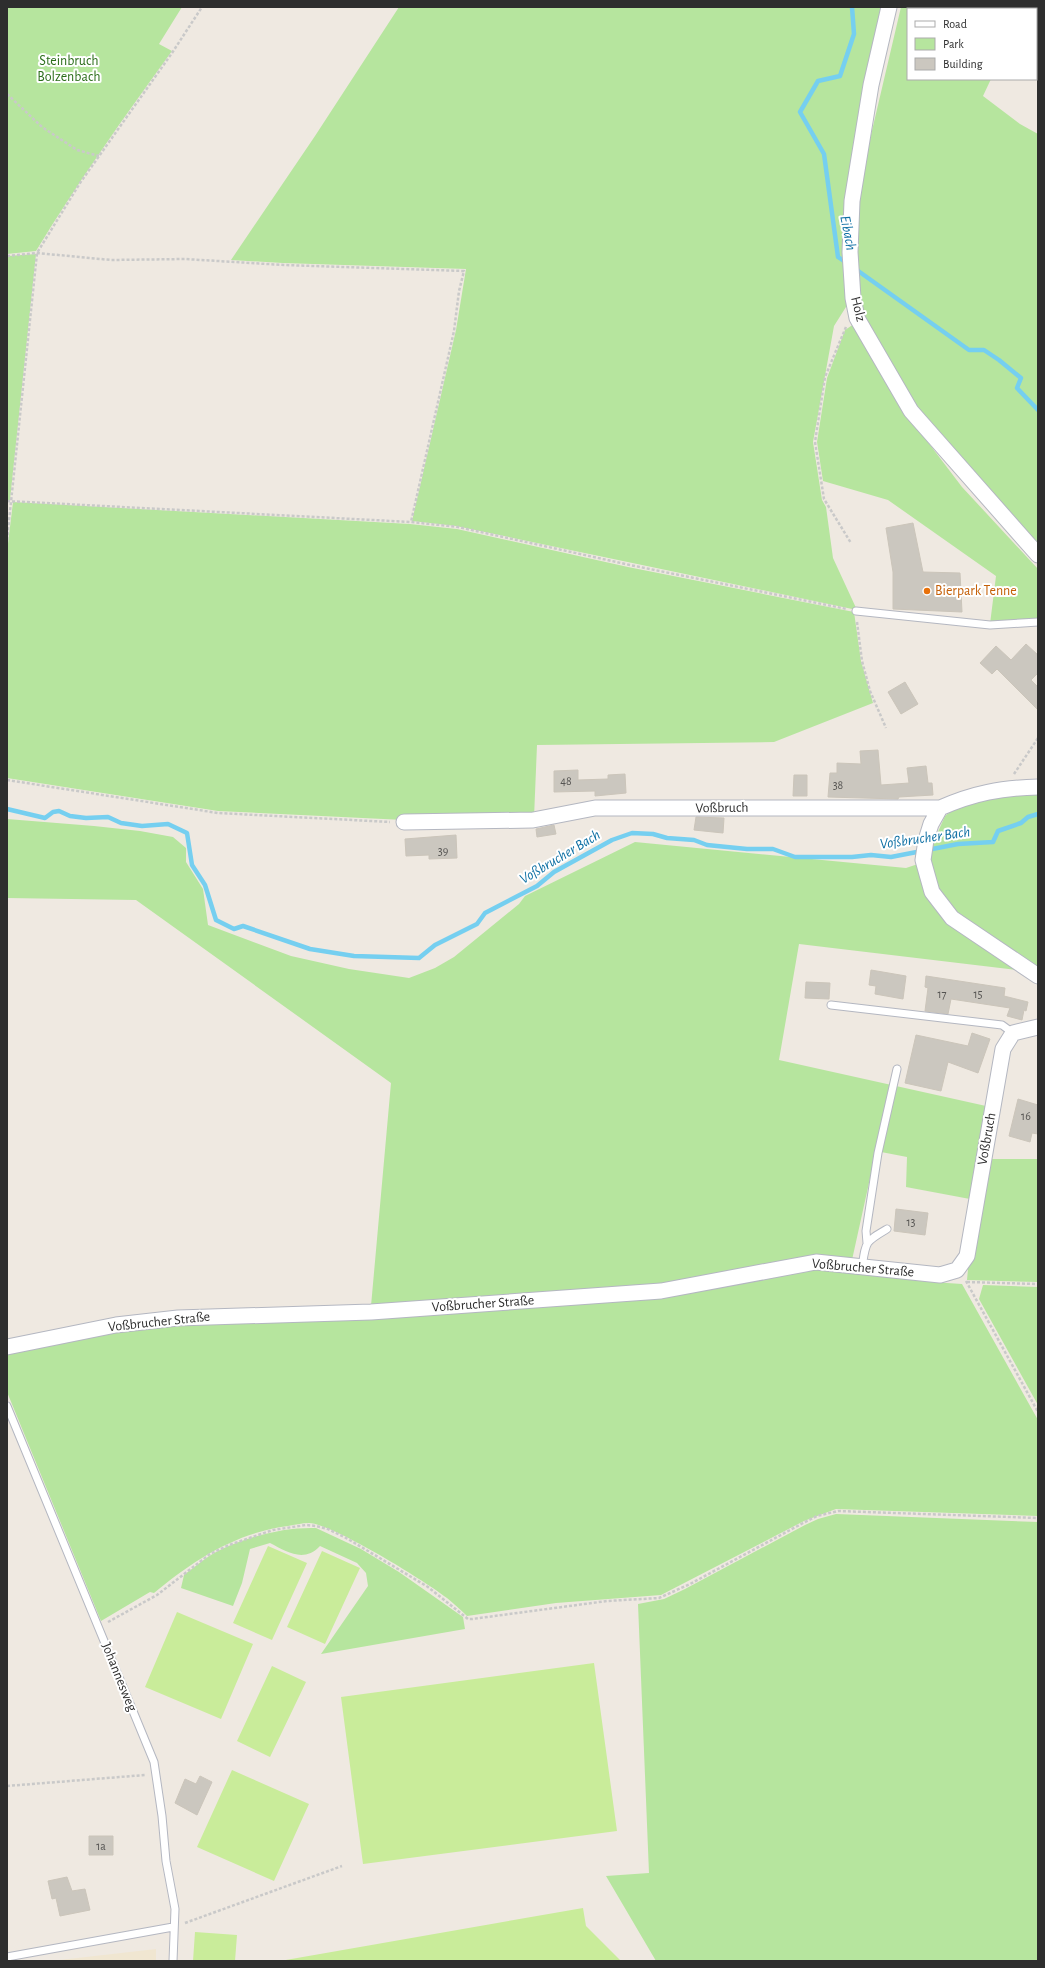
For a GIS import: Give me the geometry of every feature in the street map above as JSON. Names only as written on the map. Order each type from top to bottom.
[{"type":"street","name":"Holz","points":[[889,7],[871,85],[852,201],[850,252],[853,298],[857,318],[910,411],[1037,555]]},
{"type":"street","name":"Voßbruch","points":[[404,822],[533,820],[595,808],[940,808],[958,800],[1005,788],[1038,787]]},
{"type":"street","points":[[940,808],[931,824],[926,840],[923,860],[932,892],[952,918],[1038,976]]},
{"type":"street","points":[[1013,1033],[1038,1027]]},
{"type":"street","name":"Voßbruch","points":[[957,1270],[967,1256],[1003,1049],[1013,1033]]},
{"type":"street","name":"Voßbrucher Straße","points":[[7,1347],[116,1325],[178,1318],[372,1312],[661,1291],[816,1262],[940,1275],[957,1270]]},
{"type":"lane","points":[[856,611],[990,625],[1038,622]]},
{"type":"lane","points":[[831,1004],[1002,1025],[1013,1033]]},
{"type":"lane","points":[[862,1267],[867,1243],[866,1231],[878,1153],[897,1069]]},
{"type":"lane","points":[[867,1243],[870,1239],[887,1228]]},
{"type":"lane","name":"Johannesweg","points":[[7,1406],[154,1762],[162,1816],[166,1861],[175,1909],[173,1927],[173,1961]]},
{"type":"lane","points":[[7,1957],[173,1927]]},
{"type":"path","points":[[7,540],[37,254],[99,156],[172,53],[202,7]]},
{"type":"path","points":[[7,94],[48,130],[77,150],[99,156]]},
{"type":"path","points":[[7,256],[37,254],[111,260],[185,259],[284,265],[464,271],[459,291],[454,331],[411,522]]},
{"type":"path","points":[[851,543],[824,499],[815,442],[825,377],[844,329],[857,318]]},
{"type":"path","points":[[7,501],[411,522],[458,527],[630,565],[856,611],[862,661],[870,691],[886,728]]},
{"type":"path","points":[[1005,788],[1038,738]]},
{"type":"path","points":[[7,780],[218,813],[404,822]]},
{"type":"path","points":[[957,1270],[966,1282],[1038,1412]]},
{"type":"path","points":[[966,1282],[1038,1284]]},
{"type":"path","points":[[99,1627],[157,1595],[210,1554],[229,1545],[273,1530],[306,1525],[328,1529],[348,1539],[428,1587],[468,1619],[472,1619],[607,1601],[659,1598],[690,1584],[817,1516],[838,1512],[1038,1518]]},
{"type":"path","points":[[7,1786],[156,1774]]},
{"type":"path","points":[[173,1927],[342,1866]]},
{"type":"shaded area","points":[[156,1949],[156,1961],[51,1961]]},
{"type":"green space","name":"Steinbruch Bolzenbach","points":[[7,7],[182,7],[159,44],[172,51],[136,100],[68,200],[36,251],[7,254]]},
{"type":"green space","points":[[399,7],[881,7],[863,86],[843,224],[851,299],[834,326],[813,442],[822,500],[826,507],[833,558],[857,610],[456,526],[412,521],[456,330],[466,269],[231,260],[315,136]]},
{"type":"green space","points":[[901,7],[1026,7],[907,8],[907,80],[991,80],[983,96],[1020,124],[1038,134],[1038,549],[913,409],[859,317],[855,203]]},
{"type":"green space","points":[[36,254],[10,500],[7,500],[7,256]]},
{"type":"green space","points":[[854,324],[905,412],[962,487],[1038,569],[1038,620],[990,624],[996,576],[888,500],[823,481],[817,442],[827,378],[845,330]]},
{"type":"green space","points":[[13,502],[410,524],[457,529],[628,567],[854,612],[861,661],[873,703],[774,742],[537,745],[534,818],[404,820],[218,811],[7,778],[7,552]]},
{"type":"green space","points":[[1038,792],[1038,974],[955,917],[935,892],[929,852],[945,816],[959,805],[1005,795]]},
{"type":"green space","points":[[7,819],[94,826],[140,831],[173,837],[186,848],[186,862],[203,889],[208,925],[291,956],[349,969],[409,978],[435,968],[454,957],[519,904],[525,896],[635,842],[906,868],[918,864],[923,885],[1017,970],[799,944],[779,1060],[986,1106],[970,1199],[906,1187],[907,1157],[876,1151],[852,1260],[652,1287],[371,1306],[391,1083],[136,900],[7,898]]},
{"type":"green space","points":[[989,1159],[1038,1159],[1038,1282],[967,1280],[969,1258]]},
{"type":"green space","points":[[826,1269],[932,1282],[962,1284],[1038,1420],[1038,1516],[836,1509],[804,1521],[661,1595],[556,1603],[467,1616],[436,1590],[379,1554],[338,1533],[321,1526],[304,1523],[250,1535],[216,1550],[184,1570],[154,1593],[150,1592],[101,1621],[7,1392],[7,1351],[146,1328],[471,1312],[640,1300],[689,1293],[802,1271]]},
{"type":"green space","points":[[983,1285],[1038,1287],[1038,1405],[979,1299]]},
{"type":"green space","points":[[836,1514],[1038,1522],[1038,1961],[656,1961],[606,1876],[649,1873],[638,1604],[664,1599],[805,1525],[818,1519]]},
{"type":"green space","points":[[316,1528],[361,1549],[399,1572],[463,1617],[465,1629],[321,1654],[368,1586],[366,1573],[357,1563],[320,1546],[308,1554],[302,1555],[283,1550],[270,1543],[250,1549],[242,1583],[233,1606],[181,1588],[184,1575],[211,1555],[231,1545],[267,1533],[292,1529]]},
{"type":"green space","points":[[268,1546],[307,1563],[272,1640],[233,1623]]},
{"type":"green space","points":[[322,1551],[360,1568],[325,1644],[287,1627]]},
{"type":"green space","points":[[177,1612],[253,1644],[221,1719],[145,1687]]},
{"type":"green space","points":[[594,1663],[617,1831],[363,1864],[341,1697]]},
{"type":"green space","points":[[272,1666],[306,1682],[270,1757],[237,1741]]},
{"type":"green space","points":[[232,1770],[309,1804],[274,1881],[197,1847]]},
{"type":"green space","points":[[583,1908],[586,1926],[621,1961],[280,1961]]},
{"type":"green space","points":[[195,1932],[237,1935],[235,1961],[193,1961]]},
{"type":"building","name":"Bierpark Tenne","points":[[913,523],[923,572],[960,573],[962,612],[893,609],[893,572],[886,528]]},
{"type":"building","points":[[1026,644],[1038,655],[1038,673],[1031,680],[1038,687],[1038,710],[997,669],[992,674],[980,663],[996,646],[1011,660]]},
{"type":"building","points":[[905,682],[918,704],[901,714],[888,692]]},
{"type":"building","points":[[878,750],[881,785],[909,783],[907,768],[926,766],[928,783],[932,783],[933,795],[899,797],[898,799],[828,797],[830,773],[837,773],[837,763],[861,764],[860,751]]},
{"type":"building","points":[[578,770],[578,780],[608,779],[608,775],[625,774],[626,793],[595,796],[595,791],[554,792],[554,771]]},
{"type":"building","points":[[794,775],[807,775],[807,796],[793,796]]},
{"type":"building","points":[[696,817],[724,818],[723,833],[694,830]]},
{"type":"building","points":[[554,825],[556,834],[537,837],[536,829]]},
{"type":"building","points":[[456,835],[457,858],[429,859],[429,855],[406,856],[405,839]]},
{"type":"building","points":[[871,970],[906,976],[903,999],[875,994],[876,986],[869,985]]},
{"type":"building","points":[[926,976],[1005,988],[1004,996],[1028,1002],[1026,1011],[1024,1010],[1022,1020],[1007,1016],[1010,1008],[951,999],[948,1014],[925,1011],[928,988],[925,987]]},
{"type":"building","points":[[806,982],[830,983],[829,999],[805,998]]},
{"type":"building","points":[[972,1033],[990,1039],[978,1073],[948,1062],[941,1091],[905,1083],[916,1035],[968,1046]]},
{"type":"building","points":[[1018,1099],[1038,1105],[1038,1134],[1032,1133],[1030,1142],[1009,1136]]},
{"type":"building","points":[[896,1209],[928,1213],[925,1235],[894,1231]]},
{"type":"building","points":[[200,1776],[212,1782],[197,1815],[175,1803],[185,1779],[196,1784]]},
{"type":"building","points":[[89,1836],[113,1836],[113,1855],[89,1855]]},
{"type":"building","points":[[67,1877],[72,1891],[85,1889],[90,1910],[60,1916],[56,1898],[52,1899],[48,1881]]},
{"type":"waterway","name":"Eibach","points":[[847,263],[838,257],[824,154],[800,112],[818,81],[840,76],[854,34],[852,7]]},
{"type":"waterway","name":"Eibach","points":[[854,268],[969,350],[984,350],[999,360],[1021,378],[1017,388],[1038,410]]},
{"type":"waterway","name":"Voßbrucher Bach","points":[[7,809],[45,818],[53,812],[59,811],[70,816],[86,818],[108,817],[121,823],[142,826],[168,824],[187,833],[192,865],[205,885],[216,920],[234,929],[243,926],[310,949],[354,956],[419,958],[435,945],[477,924],[485,913],[537,886],[554,872],[612,840],[632,833],[653,834],[667,838],[694,840],[707,845],[747,849],[773,849],[795,857],[852,857],[871,855],[891,857],[958,844],[993,842],[998,831],[1021,823],[1028,817],[1038,814]]},
{"type":"place","name":"Bierpark Tenne","points":[[927,591]]}]
